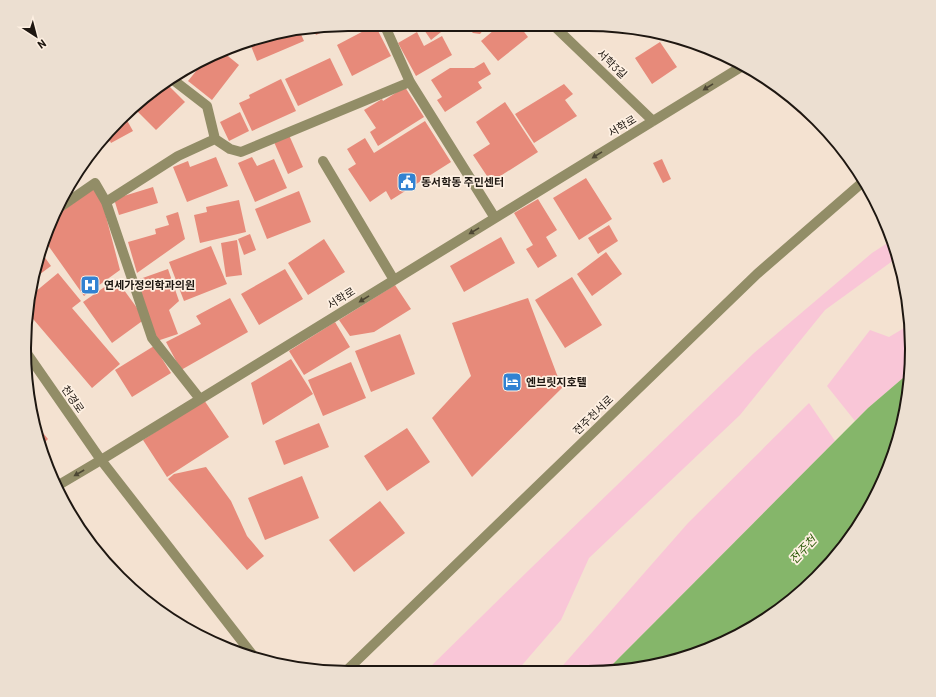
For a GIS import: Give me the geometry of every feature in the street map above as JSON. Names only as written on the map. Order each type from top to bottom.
[{"type":"street","points":[[387,31],[410,82],[495,218]]},
{"type":"street","name":"서학3길","points":[[560,31],[653,121]]},
{"type":"street","name":"서학로","points":[[61,483],[737,69]]},
{"type":"street","points":[[176,82],[207,106],[216,139],[230,149],[241,152],[410,82]]},
{"type":"street","points":[[106,202],[178,156],[216,139]]},
{"type":"street","points":[[323,162],[394,280]]},
{"type":"street","points":[[67,203],[95,184],[106,202],[152,338],[200,399]]},
{"type":"street","name":"전주천서로","points":[[351,666],[756,274],[859,185]]},
{"type":"street","name":"천경로","points":[[32,360],[101,460],[249,650]]},
{"type":"shaded area","points":[[887,243],[892,261],[825,310],[740,415],[589,558],[561,620],[521,666],[431,666],[754,353],[872,253]]},
{"type":"shaded area","points":[[904,328],[905,348],[903,378],[855,421],[827,386],[870,330],[889,337]]},
{"type":"shaded area","points":[[809,403],[835,441],[612,665],[562,666],[688,523]]},
{"type":"water","name":"전주천","points":[[903,378],[899,410],[894,431],[881,470],[851,525],[826,558],[812,573],[781,600],[764,612],[709,642],[670,655],[649,660],[612,665],[868,408]]},
{"type":"building","points":[[364,31],[378,31],[391,56],[352,76],[337,45]]},
{"type":"building","points":[[425,31],[442,31],[431,40]]},
{"type":"building","points":[[471,31],[482,31],[480,34],[473,33]]},
{"type":"building","points":[[493,31],[523,31],[528,37],[498,61],[481,41]]},
{"type":"building","points":[[417,32],[424,46],[442,36],[452,55],[416,76],[398,43]]},
{"type":"building","points":[[301,35],[304,41],[257,61],[251,46]]},
{"type":"building","points":[[660,42],[677,67],[652,84],[635,58]]},
{"type":"building","points":[[227,55],[239,65],[212,100],[188,81],[197,70]]},
{"type":"building","points":[[330,58],[343,85],[298,106],[285,79]]},
{"type":"building","points":[[484,62],[491,74],[478,82],[482,88],[445,112],[437,100],[442,97],[431,80],[450,68],[474,68]]},
{"type":"building","points":[[281,79],[296,111],[252,131],[239,103],[250,98],[249,95]]},
{"type":"building","points":[[564,84],[573,94],[565,100],[577,116],[534,143],[515,114]]},
{"type":"building","points":[[170,87],[185,102],[156,130],[137,111]]},
{"type":"building","points":[[405,87],[424,117],[378,146],[370,132],[376,128],[364,110],[382,99],[383,101]]},
{"type":"building","points":[[505,102],[538,152],[491,182],[473,155],[490,144],[476,122]]},
{"type":"building","points":[[797,110],[815,127],[797,111]]},
{"type":"building","points":[[240,112],[249,131],[229,141],[220,122]]},
{"type":"building","points":[[127,121],[133,131],[111,143],[110,141],[107,143]]},
{"type":"building","points":[[425,121],[451,162],[391,200],[386,191],[370,202],[348,169],[356,164],[347,149],[365,138],[374,153]]},
{"type":"building","points":[[289,135],[303,167],[288,174],[274,142]]},
{"type":"building","points":[[216,157],[228,186],[187,202],[173,167],[188,161],[190,167]]},
{"type":"building","points":[[252,157],[257,166],[274,159],[287,188],[255,202],[238,163]]},
{"type":"building","points":[[662,159],[671,179],[663,183],[653,163]]},
{"type":"building","points":[[586,178],[612,219],[579,240],[553,198]]},
{"type":"building","points":[[153,187],[158,203],[119,215],[114,199]]},
{"type":"building","points":[[93,189],[102,201],[120,270],[84,296],[48,245],[63,211]]},
{"type":"building","points":[[299,191],[311,222],[267,239],[255,209]]},
{"type":"building","points":[[538,199],[557,230],[546,237],[557,256],[538,268],[526,249],[533,245],[514,213]]},
{"type":"building","points":[[239,200],[246,232],[200,243],[194,215],[207,212],[206,207]]},
{"type":"building","points":[[178,212],[185,239],[137,273],[128,242],[156,234],[155,229],[169,225],[166,216]]},
{"type":"building","points":[[609,225],[618,241],[598,254],[588,238]]},
{"type":"building","points":[[250,234],[256,250],[244,255],[238,239]]},
{"type":"building","points":[[501,237],[515,263],[464,292],[450,266]]},
{"type":"building","points":[[324,239],[345,272],[308,295],[288,263]]},
{"type":"building","points":[[237,240],[242,275],[226,277],[221,243]]},
{"type":"building","points":[[211,246],[227,284],[184,301],[169,262]]},
{"type":"building","points":[[606,252],[622,274],[592,296],[577,274]]},
{"type":"building","points":[[45,257],[51,266],[40,274]]},
{"type":"building","points":[[168,269],[179,301],[169,310],[178,334],[157,341],[137,280]]},
{"type":"building","points":[[285,269],[303,299],[259,325],[241,294]]},
{"type":"building","points":[[58,273],[81,301],[72,308],[120,364],[92,388],[33,319],[36,291]]},
{"type":"building","points":[[572,277],[602,325],[565,348],[535,300]]},
{"type":"building","points":[[116,279],[145,319],[112,343],[83,302]]},
{"type":"building","points":[[395,285],[411,309],[374,332],[350,336],[339,320]]},
{"type":"building","points":[[230,298],[248,332],[181,370],[166,342],[201,324],[196,316]]},
{"type":"building","name":"엔브릿지호텔","points":[[528,298],[562,388],[472,477],[432,418],[471,376],[452,323]]},
{"type":"building","points":[[335,322],[350,347],[304,375],[289,351]]},
{"type":"building","points":[[400,334],[415,374],[371,392],[355,351]]},
{"type":"building","points":[[154,346],[171,373],[132,397],[115,370]]},
{"type":"building","points":[[291,359],[313,394],[263,425],[251,383]]},
{"type":"building","points":[[351,362],[366,398],[323,416],[308,380]]},
{"type":"building","points":[[204,400],[229,437],[167,477],[143,440]]},
{"type":"building","points":[[319,423],[329,447],[284,465],[275,441]]},
{"type":"building","points":[[407,428],[430,462],[387,491],[364,456]]},
{"type":"building","points":[[42,432],[48,439],[45,442]]},
{"type":"building","points":[[206,467],[231,501],[247,536],[264,556],[247,570],[168,479],[174,474]]},
{"type":"building","points":[[302,476],[319,518],[265,540],[248,498]]},
{"type":"building","points":[[380,501],[405,533],[354,572],[329,540]]},
{"type":"place","name":"동서학동 주민센터","points":[[407,182]]},
{"type":"place","name":"연세가정의학과의원","points":[[90,285]]},
{"type":"place","name":"엔브릿지호텔","points":[[512,382]]}]
